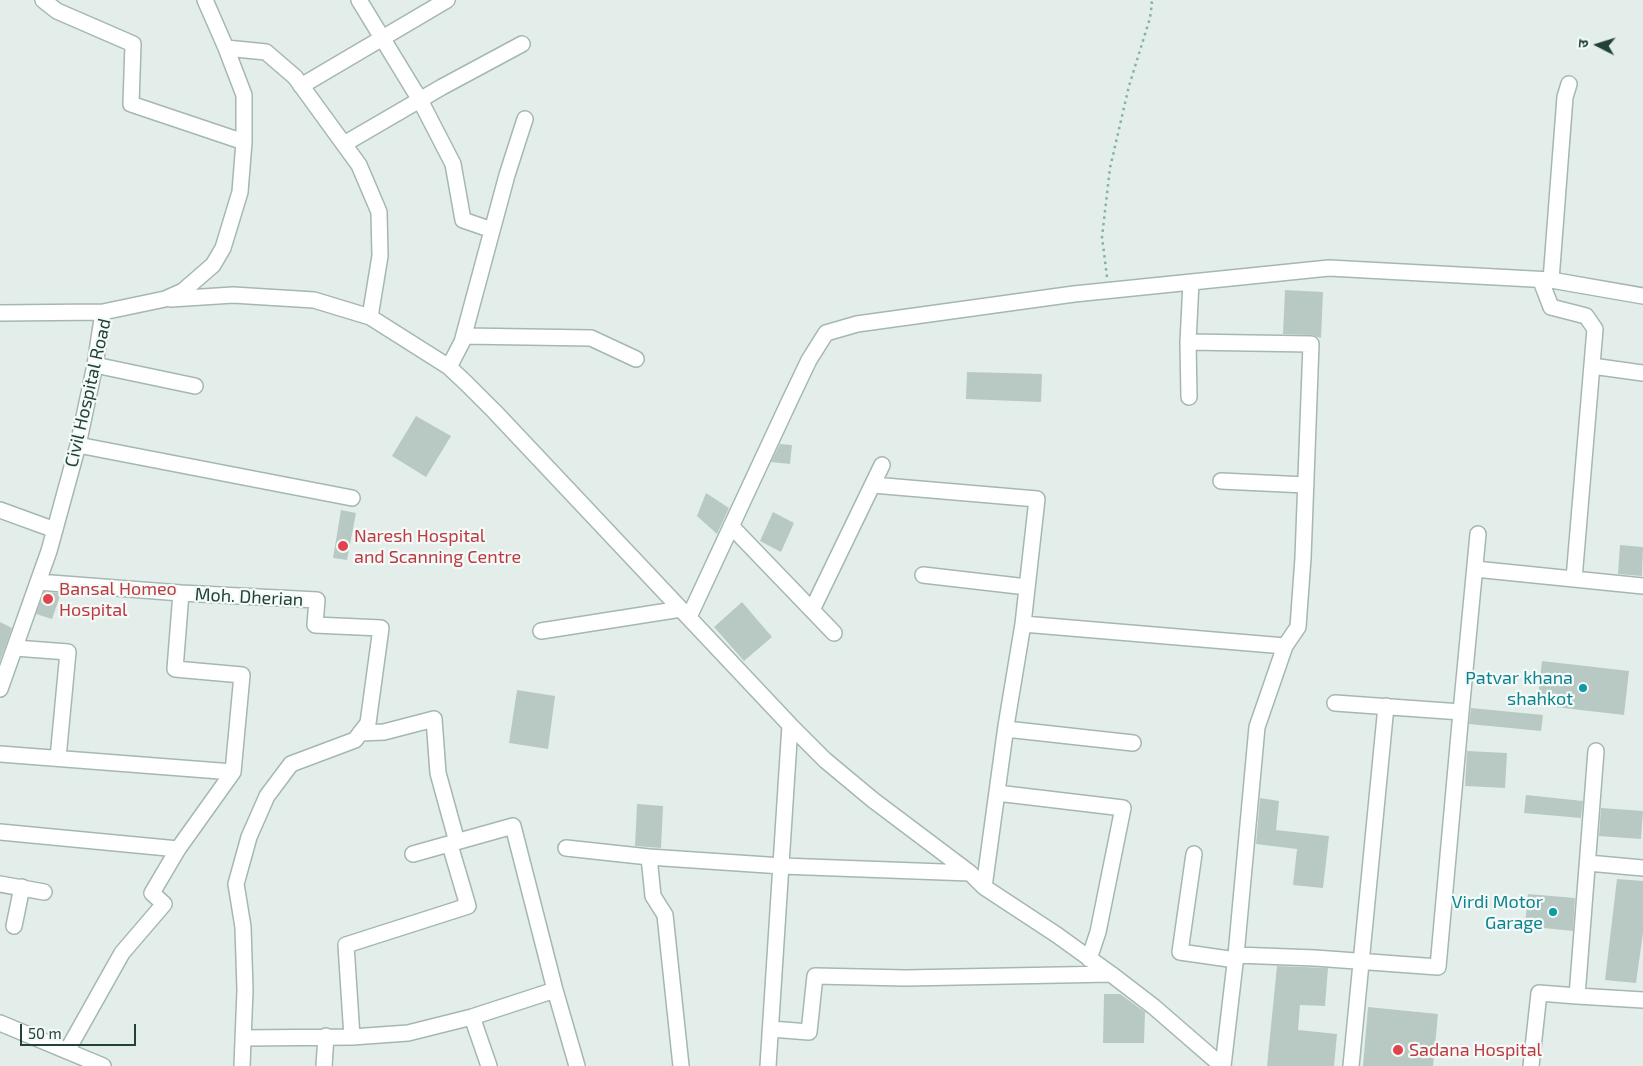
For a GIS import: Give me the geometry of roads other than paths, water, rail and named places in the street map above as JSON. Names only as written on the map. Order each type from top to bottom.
[{"type":"street","points":[[44,0],[57,11],[133,44],[131,104],[244,142]]},
{"type":"street","points":[[359,0],[420,100],[453,164],[463,220],[492,230]]},
{"type":"street","points":[[301,86],[447,0]]},
{"type":"street","name":"Civil Hospital Road","points":[[0,689],[38,582],[78,445],[95,365],[103,312],[164,299],[183,291],[199,278],[213,265],[223,248],[240,192],[244,142],[244,95],[206,1]]},
{"type":"street","points":[[344,144],[522,44]]},
{"type":"street","points":[[226,48],[266,52],[295,77],[359,165],[379,212],[380,256],[370,318]]},
{"type":"street","points":[[1569,84],[1565,97],[1546,281],[1551,307],[1586,316],[1595,329],[1574,579]]},
{"type":"street","points":[[448,367],[464,336],[507,175],[525,118]]},
{"type":"street","points":[[685,613],[731,526],[809,360],[826,333],[857,324],[1108,291],[1329,268],[1546,281],[1643,296]]},
{"type":"street","points":[[1189,397],[1188,342],[1191,282]]},
{"type":"street","points":[[164,299],[233,295],[314,300],[370,318],[448,367],[495,412],[662,591],[826,760],[873,800],[970,873],[984,888],[1057,935],[1111,974],[1222,1066]]},
{"type":"street","points":[[0,313],[103,312]]},
{"type":"street","points":[[464,336],[591,338],[636,359]]},
{"type":"street","points":[[1188,342],[1312,344],[1298,627],[1285,646],[1257,727],[1236,958],[1222,1066]]},
{"type":"street","points":[[95,365],[195,386]]},
{"type":"street","points":[[1592,366],[1643,372]]},
{"type":"street","points":[[78,445],[352,498]]},
{"type":"street","points":[[812,610],[882,465]]},
{"type":"street","points":[[1221,481],[1306,485]]},
{"type":"street","points":[[873,485],[1038,499],[1023,624],[984,888]]},
{"type":"street","points":[[0,510],[54,530]]},
{"type":"street","points":[[731,526],[834,633]]},
{"type":"street","points":[[1194,854],[1180,952],[1236,958],[1361,961],[1438,967],[1478,534]]},
{"type":"street","points":[[1475,569],[1643,586]]},
{"type":"street","points":[[923,575],[1027,587]]},
{"type":"street","name":"Moh. Dherian","points":[[38,582],[181,594],[317,600],[315,625],[381,628],[368,723],[360,733]]},
{"type":"street","points":[[67,1051],[122,953],[164,904],[152,893],[178,849],[233,772],[242,675],[175,669],[181,594]]},
{"type":"street","points":[[541,631],[685,613]]},
{"type":"street","points":[[1023,624],[1285,646]]},
{"type":"street","points":[[16,648],[68,652],[58,758]]},
{"type":"street","points":[[1335,703],[1461,712]]},
{"type":"street","points":[[1351,1066],[1386,706]]},
{"type":"street","points":[[242,1066],[245,990],[243,927],[236,884],[249,837],[267,796],[291,764],[355,740],[360,733],[384,732],[434,719],[438,773],[468,906],[346,945],[352,1037]]},
{"type":"street","points":[[768,1066],[790,725]]},
{"type":"street","points":[[1006,729],[1133,743]]},
{"type":"street","points":[[1577,996],[1596,750]]},
{"type":"street","points":[[0,754],[233,772]]},
{"type":"street","points":[[997,793],[1123,808],[1098,932],[1089,959]]},
{"type":"street","points":[[413,854],[514,826],[554,990],[577,1066]]},
{"type":"street","points":[[0,832],[178,849]]},
{"type":"street","points":[[566,848],[649,857],[782,866],[970,873]]},
{"type":"street","points":[[649,857],[653,896],[665,915],[682,1066]]},
{"type":"street","points":[[1588,863],[1643,868]]},
{"type":"street","points":[[0,884],[44,892]]},
{"type":"street","points":[[14,926],[22,887]]},
{"type":"street","points":[[771,1029],[809,1032],[815,976],[906,978],[1111,974]]},
{"type":"street","points":[[243,1038],[352,1037],[408,1033],[472,1017],[554,990]]},
{"type":"street","points":[[1531,1066],[1539,994],[1643,1000]]},
{"type":"street","points":[[472,1017],[489,1066]]},
{"type":"street","points":[[0,1023],[103,1066]]},
{"type":"street","points":[[324,1066],[326,1036]]},
{"type":"place","name":"Naresh Hospital and Scanning Centre","points":[[343,546]]},
{"type":"place","name":"Bansal Homeo Hospital","points":[[48,599]]},
{"type":"place","name":"Patvar khana shahkot","points":[[1583,688]]},
{"type":"place","name":"Virdi Motor Garage","points":[[1553,912]]},
{"type":"place","name":"Sadana Hospital","points":[[1398,1050]]}]
